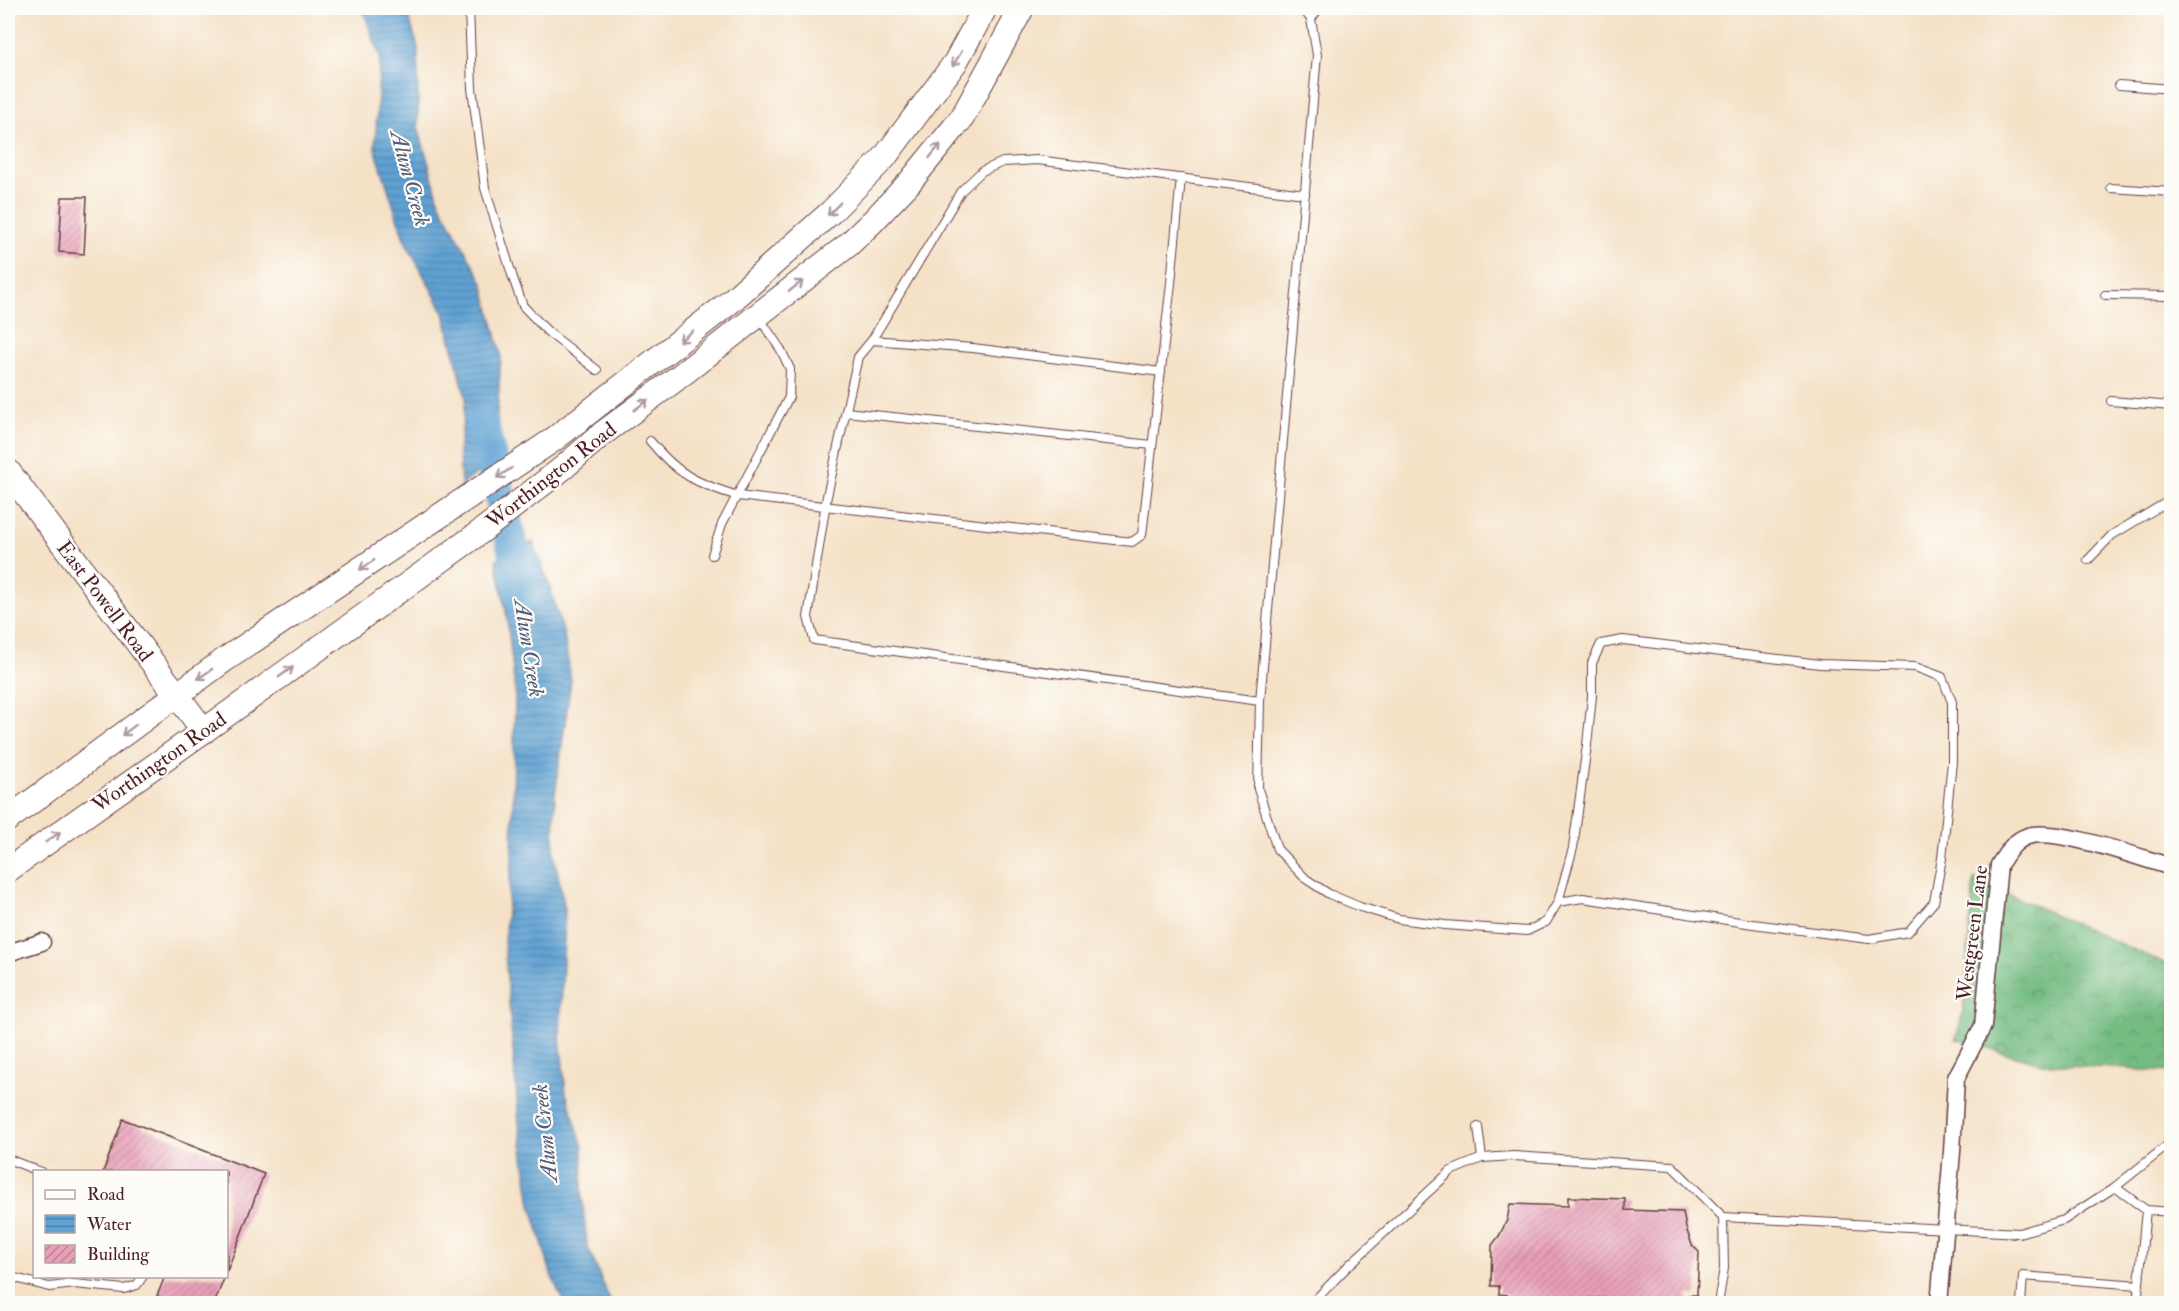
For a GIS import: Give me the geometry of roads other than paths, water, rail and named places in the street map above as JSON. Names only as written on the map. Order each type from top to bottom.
[{"type":"main road","name":"Worthington Road","points":[[8,819],[176,694],[553,440],[737,295],[831,212],[884,158],[955,63],[986,8]]},
{"type":"main road","name":"Worthington Road","points":[[8,870],[438,563],[848,245],[909,183],[962,118],[1022,8]]},
{"type":"main road","points":[[737,295],[758,315]]},
{"type":"main road","name":"East Powell Road","points":[[8,471],[204,731]]},
{"type":"street","name":"Westgreen Lane","points":[[1939,1304],[1956,1078],[1983,1026],[1999,865],[2010,846],[2027,836],[2043,834],[2080,840],[2172,867]]},
{"type":"street","points":[[8,953],[42,942]]},
{"type":"lane","points":[[469,8],[472,88],[485,188],[513,278],[523,306],[548,332],[597,370]]},
{"type":"lane","points":[[1302,8],[1311,18],[1317,55],[1260,701],[1258,789],[1277,849],[1306,879],[1329,894],[1360,908],[1399,919],[1445,926],[1527,931],[1546,922],[1558,902],[1573,848],[1587,745],[1592,696],[1592,663],[1601,644],[1623,640],[1820,664],[1915,667],[1942,677],[1952,702],[1952,762],[1942,858],[1934,902],[1908,932],[1869,939],[1583,898],[1558,902]]},
{"type":"lane","points":[[1311,18],[1319,8]]},
{"type":"lane","points":[[2119,85],[2172,89]]},
{"type":"lane","points":[[1260,701],[814,640],[808,617],[825,506],[858,357],[872,340],[961,191],[982,171],[1003,162],[1036,160],[1305,194]]},
{"type":"lane","points":[[650,441],[667,462],[688,477],[738,496],[1132,542],[1142,535],[1181,178]]},
{"type":"lane","points":[[2111,188],[2172,192]]},
{"type":"lane","points":[[2105,295],[2172,296]]},
{"type":"lane","points":[[712,555],[722,524],[789,397],[790,369],[781,350],[758,315]]},
{"type":"lane","points":[[872,340],[973,348],[1161,372]]},
{"type":"lane","points":[[2111,401],[2172,406]]},
{"type":"lane","points":[[846,411],[1152,445]]},
{"type":"lane","points":[[2088,560],[2112,535],[2172,499]]},
{"type":"lane","points":[[1478,1127],[1482,1158]]},
{"type":"lane","points":[[1315,1304],[1317,1298],[1348,1266],[1451,1171],[1482,1158],[1514,1156],[1672,1166],[1723,1217],[2019,1233],[2064,1220],[2115,1187],[2168,1145]]},
{"type":"lane","points":[[8,1159],[36,1170]]},
{"type":"lane","points":[[2115,1187],[2146,1210],[2172,1212]]},
{"type":"lane","points":[[2137,1304],[2146,1210]]},
{"type":"lane","points":[[1718,1304],[1724,1268],[1723,1217]]},
{"type":"lane","points":[[8,1276],[49,1287],[76,1280],[124,1289],[137,1285],[142,1278]]},
{"type":"lane","points":[[2021,1304],[2023,1276],[2139,1285]]},
{"type":"water","points":[[362,8],[406,8],[418,47],[418,127],[440,204],[483,283],[501,355],[497,417],[503,454],[461,485],[459,450],[466,398],[444,313],[404,239],[375,148],[380,56]]},
{"type":"water","points":[[533,542],[547,578],[564,635],[571,680],[555,795],[554,855],[565,909],[560,1038],[566,1093],[583,1147],[582,1197],[587,1245],[611,1303],[564,1303],[552,1277],[531,1204],[519,1124],[504,941],[512,861],[515,690],[507,617],[496,560]]},
{"type":"waterway","name":"Alum Creek","points":[[482,421],[514,553],[521,595]]}]
